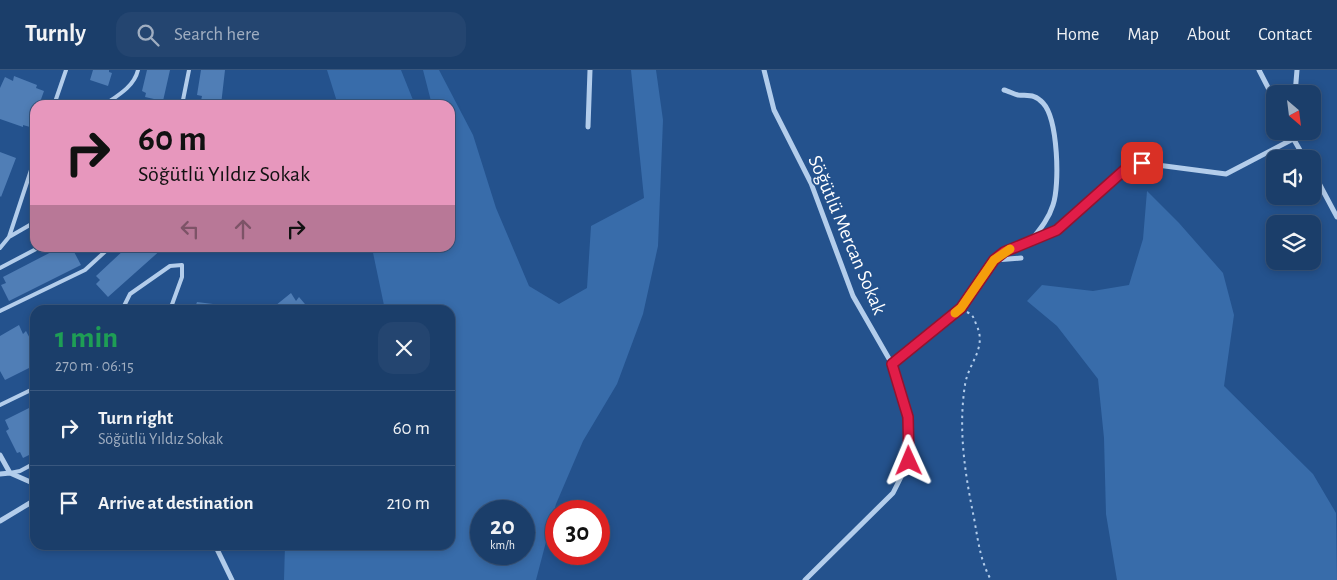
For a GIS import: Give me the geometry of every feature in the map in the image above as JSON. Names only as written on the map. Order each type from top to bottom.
[{"type":"street","points":[[588,127],[590,70]]},
{"type":"street","name":"Söğütlü Mercan Sokak","points":[[764,70],[774,110],[810,183],[853,296],[892,364],[908,417],[909,461],[893,493],[805,580]]},
{"type":"street","points":[[1259,70],[1267,85]]},
{"type":"street","points":[[1296,85],[1297,70]]},
{"type":"street","points":[[1004,90],[1018,95],[1032,94],[1044,103],[1053,131],[1056,174],[1054,203],[1049,217],[1033,239]]},
{"type":"street","points":[[892,364],[961,308],[994,260],[1004,252],[1057,230],[1130,165],[1142,163],[1226,174],[1291,140]]},
{"type":"street","points":[[1321,187],[1337,217]]},
{"type":"street","points":[[994,260],[1021,258]]},
{"type":"street","points":[[0,456],[10,473]]},
{"type":"street","points":[[0,474],[10,473],[30,482]]},
{"type":"street","points":[[0,521],[30,503]]},
{"type":"street","points":[[217,550],[232,580]]},
{"type":"lane","points":[[56,100],[66,70]]},
{"type":"lane","points":[[111,100],[126,90],[137,75],[138,70]]},
{"type":"lane","points":[[183,100],[189,70]]},
{"type":"lane","points":[[9,237],[30,170]]},
{"type":"lane","points":[[0,248],[9,237],[30,225]]},
{"type":"lane","points":[[0,268],[30,252]]},
{"type":"lane","points":[[0,311],[85,270],[105,252]]},
{"type":"lane","points":[[124,305],[130,294],[170,266],[182,265],[182,277],[172,305]]},
{"type":"lane","points":[[0,405],[30,390]]},
{"type":"lane","points":[[10,473],[20,471],[30,466]]},
{"type":"path","points":[[961,308],[972,315],[978,328],[980,342],[978,356],[966,382],[962,426],[965,470],[978,545],[981,559],[991,580]]},
{"type":"shaded area","points":[[327,70],[401,70],[413,100],[336,100]]},
{"type":"shaded area","points":[[423,70],[439,70],[455,100],[431,100]]},
{"type":"shaded area","points":[[631,70],[656,70],[663,120],[658,246],[643,314],[617,384],[583,441],[558,500],[545,500],[545,546],[536,580],[284,580],[285,550],[455,550],[455,305],[384,305],[373,252],[455,252],[455,101],[473,135],[496,208],[529,286],[559,304],[587,288],[591,226],[644,198]]},
{"type":"shaded area","points":[[1147,191],[1179,223],[1223,273],[1234,315],[1224,386],[1313,474],[1336,513],[1337,580],[1117,580],[1106,514],[1104,438],[1098,379],[1057,326],[1027,301],[1042,285],[1093,291],[1129,285],[1143,239]]},
{"type":"building","points":[[93,70],[109,70],[112,73],[108,86],[90,80]]},
{"type":"building","points":[[147,70],[170,70],[163,100],[145,97],[146,93],[142,91]]},
{"type":"building","points":[[201,70],[225,70],[222,100],[201,100],[202,96],[197,95]]},
{"type":"building","points":[[14,76],[37,85],[36,88],[44,91],[41,100],[30,100],[30,127],[23,125],[23,127],[0,119],[0,88],[5,77],[13,81]]},
{"type":"building","points":[[0,152],[16,158],[1,197],[0,196]]},
{"type":"building","points":[[51,252],[74,252],[81,265],[9,301],[1,285],[6,283],[3,277]]},
{"type":"building","points":[[122,252],[159,252],[108,297],[96,284],[100,280],[96,276]]},
{"type":"building","points":[[291,293],[296,301],[299,297],[306,305],[276,305]]},
{"type":"building","points":[[197,302],[221,305],[196,305]]},
{"type":"building","points":[[19,325],[23,334],[26,331],[30,339],[30,368],[5,380],[0,371],[0,336]]},
{"type":"building","points":[[30,408],[30,454],[23,458],[20,452],[17,453],[6,431],[9,429],[5,420]]},
{"type":"slow traffic","points":[[955,313],[961,308],[994,260],[1010,249]]},
{"type":"route","points":[[909,461],[908,417],[892,364],[961,308],[994,260],[1004,252],[1057,230],[1116,176],[1130,165],[1142,163]]}]
